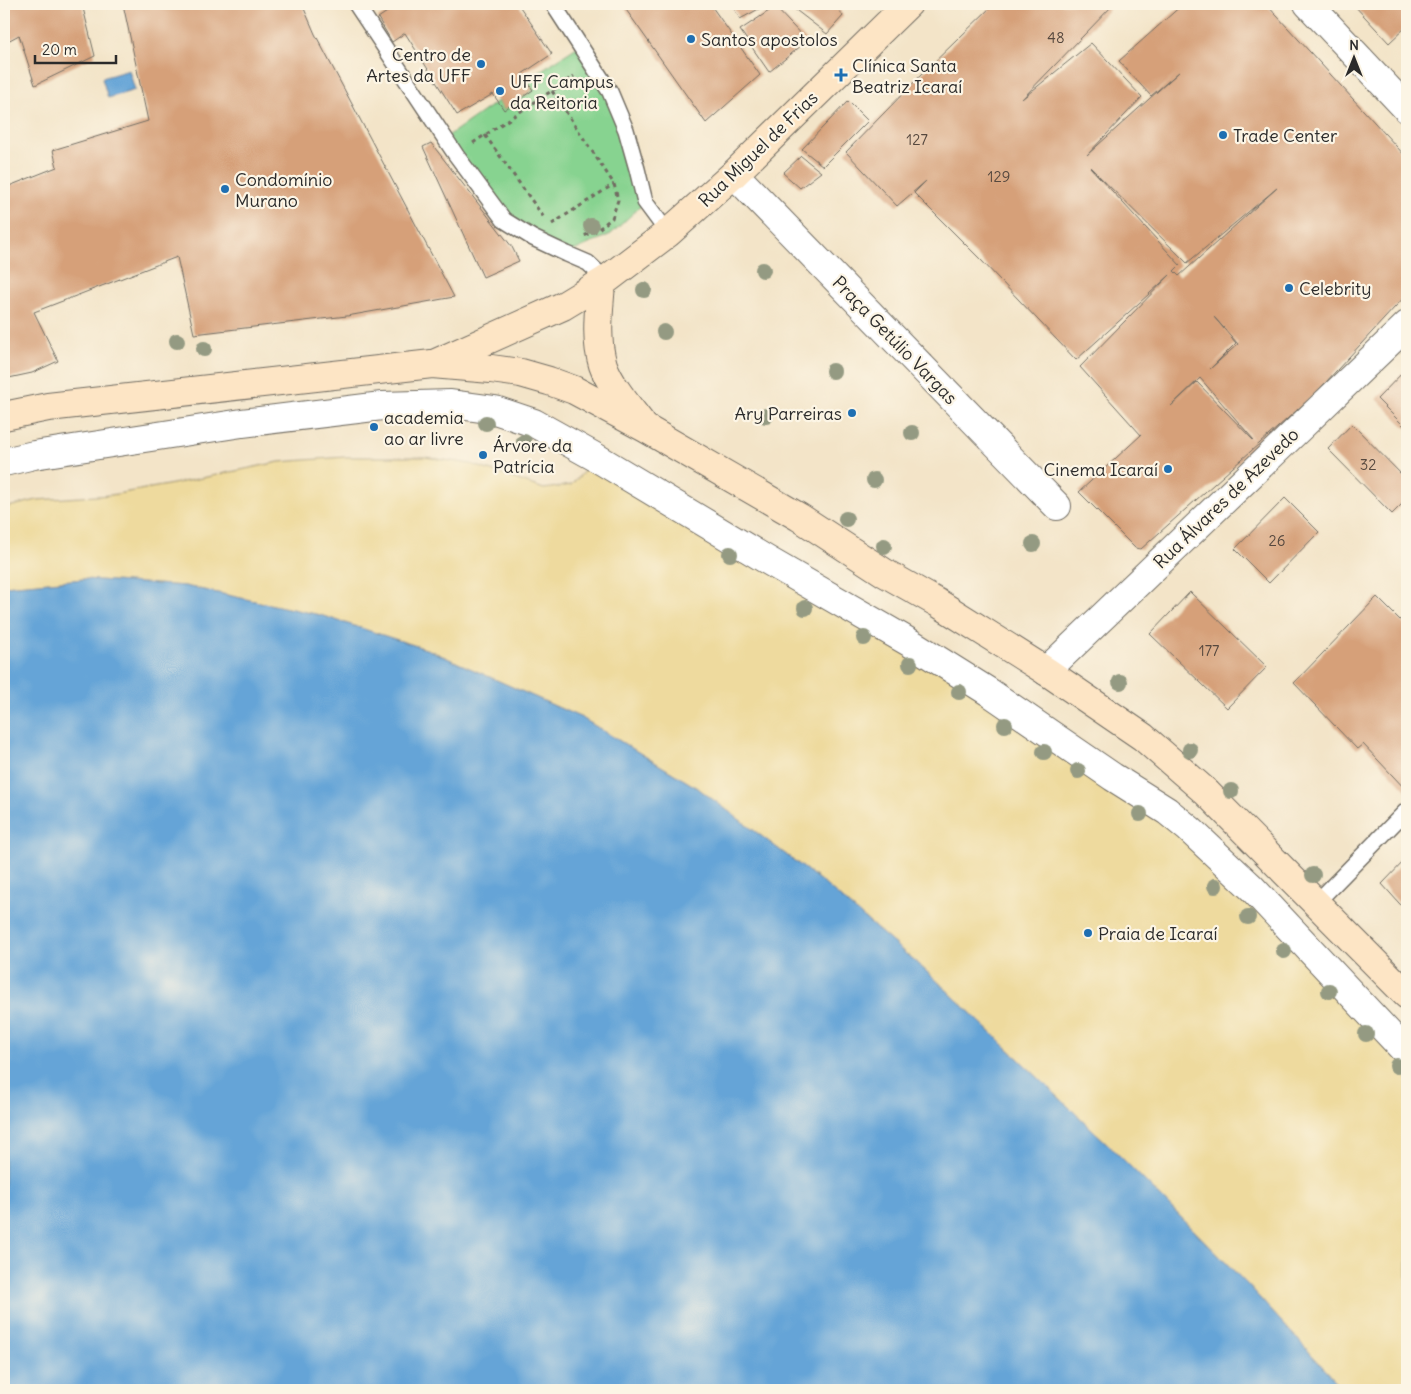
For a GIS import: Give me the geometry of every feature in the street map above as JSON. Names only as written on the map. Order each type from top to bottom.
[{"type":"main road","name":"Rua Miguel de Frias","points":[[432,364],[563,306],[603,282],[668,232],[734,174],[908,4]]},
{"type":"main road","points":[[603,282],[599,339],[604,365],[616,389],[645,428]]},
{"type":"main road","points":[[4,416],[48,407],[432,364],[514,372],[574,390],[645,428],[799,517],[885,573],[938,603],[1046,671],[1143,737],[1206,792],[1407,995]]},
{"type":"street","points":[[1308,4],[1407,109]]},
{"type":"street","name":"Praça Getúlio Vargas","points":[[734,174],[1057,506]]},
{"type":"street","name":"Rua Álvares de Azevedo","points":[[1046,671],[1407,325]]},
{"type":"street","points":[[4,462],[34,455],[242,423],[382,406],[451,404],[495,410],[534,423],[597,458],[914,645],[989,692],[1113,777],[1167,811],[1252,888],[1407,1053]]},
{"type":"lane","points":[[356,4],[456,155],[504,220],[533,238],[588,262],[603,282]]},
{"type":"lane","points":[[553,4],[610,92],[626,130],[638,169],[645,202],[668,232]]},
{"type":"lane","points":[[1316,903],[1407,810]]},
{"type":"path","points":[[456,155],[593,64]]},
{"type":"path","points":[[552,91],[614,184],[618,200],[612,218],[596,231],[576,239]]},
{"type":"path","points":[[485,135],[555,231]]},
{"type":"path","points":[[550,226],[638,169]]},
{"type":"green space","points":[[580,45],[610,92],[645,202],[611,234],[567,254],[504,220],[445,138],[498,101],[504,110],[533,90],[526,80]]},
{"type":"sand","name":"Praia de Icaraí","points":[[345,457],[425,457],[471,464],[544,489],[571,485],[597,458],[1167,811],[1407,1053],[1407,1390],[1344,1390],[1245,1282],[1119,1155],[934,978],[821,881],[699,789],[582,718],[429,650],[320,615],[185,586],[84,579],[4,586],[4,508],[37,500],[111,495],[279,462]]},
{"type":"water","points":[[129,70],[135,90],[108,98],[102,78]]},
{"type":"water","points":[[84,579],[185,586],[320,615],[429,650],[582,718],[699,789],[821,881],[934,978],[1119,1155],[1245,1282],[1344,1390],[4,1390],[4,586]]},
{"type":"building","points":[[4,4],[82,4],[95,56],[35,85],[19,35],[4,43]]},
{"type":"building","points":[[123,4],[302,4],[315,34],[454,297],[347,316],[194,334],[177,257],[34,312],[58,361],[32,373],[4,379],[4,188],[57,167],[53,150],[148,121]]},
{"type":"building","name":"Centro de Artes da UFF","points":[[399,4],[518,4],[552,54],[522,74],[533,90],[504,110],[493,94],[457,115],[405,33],[392,42],[378,18]]},
{"type":"building","name":"Santos apostolos","points":[[622,4],[710,4],[760,75],[706,123]]},
{"type":"building","points":[[731,4],[768,4],[740,19]]},
{"type":"building","points":[[788,4],[836,4],[843,16],[827,34]]},
{"type":"building","points":[[994,4],[1114,4],[1022,99],[1091,43],[1142,97],[1087,155],[1179,72],[1151,96],[1119,61],[1183,4],[1266,4],[1407,158],[1407,294],[1314,395],[1141,549],[1135,548],[1079,492],[1141,435],[1080,367],[1170,275],[1076,360],[914,193],[926,181],[897,206],[846,152]],"holes":[[[1090,167],[1187,263],[1277,188],[1179,276],[1174,271],[1180,265]],[[1214,317],[1238,344],[1210,369],[1236,343]],[[1200,378],[1253,440],[1197,382],[1171,406]]]},
{"type":"building","points":[[1353,4],[1407,4],[1407,26],[1389,43]]},
{"type":"building","points":[[775,7],[807,41],[769,72],[740,30]]},
{"type":"building","points":[[848,101],[868,121],[823,166],[802,149]]},
{"type":"building","points":[[431,143],[512,247],[519,261],[483,277],[423,147]]},
{"type":"building","points":[[801,156],[821,172],[800,188],[783,173]]},
{"type":"building","points":[[1407,368],[1407,429],[1377,399]]},
{"type":"building","points":[[1352,424],[1407,480],[1407,499],[1392,514],[1328,449]]},
{"type":"building","points":[[1285,498],[1319,532],[1269,583],[1235,549]]},
{"type":"building","points":[[1190,592],[1267,667],[1227,708],[1150,634]]},
{"type":"building","points":[[1377,597],[1407,627],[1407,791],[1363,744],[1357,749],[1294,683]]},
{"type":"building","points":[[1407,858],[1407,912],[1382,884]]},
{"type":"place","name":"Santos apostolos","points":[[691,39]]},
{"type":"place","name":"Centro de Artes da UFF","points":[[481,64]]},
{"type":"place","name":"Clínica Santa Beatriz Icaraí","points":[[841,75]]},
{"type":"place","name":"UFF Campus da Reitoria","points":[[500,91]]},
{"type":"place","name":"Trade Center","points":[[1223,135]]},
{"type":"place","name":"Condomínio Murano","points":[[225,189]]},
{"type":"place","name":"Celebrity","points":[[1289,288]]},
{"type":"place","name":"Ary Parreiras","points":[[852,413]]},
{"type":"place","name":"academia ao ar livre","points":[[374,427]]},
{"type":"place","name":"Árvore da Patrícia","points":[[483,455]]},
{"type":"place","name":"Cinema Icaraí","points":[[1168,469]]},
{"type":"place","name":"Praia de Icaraí","points":[[1088,933]]}]
